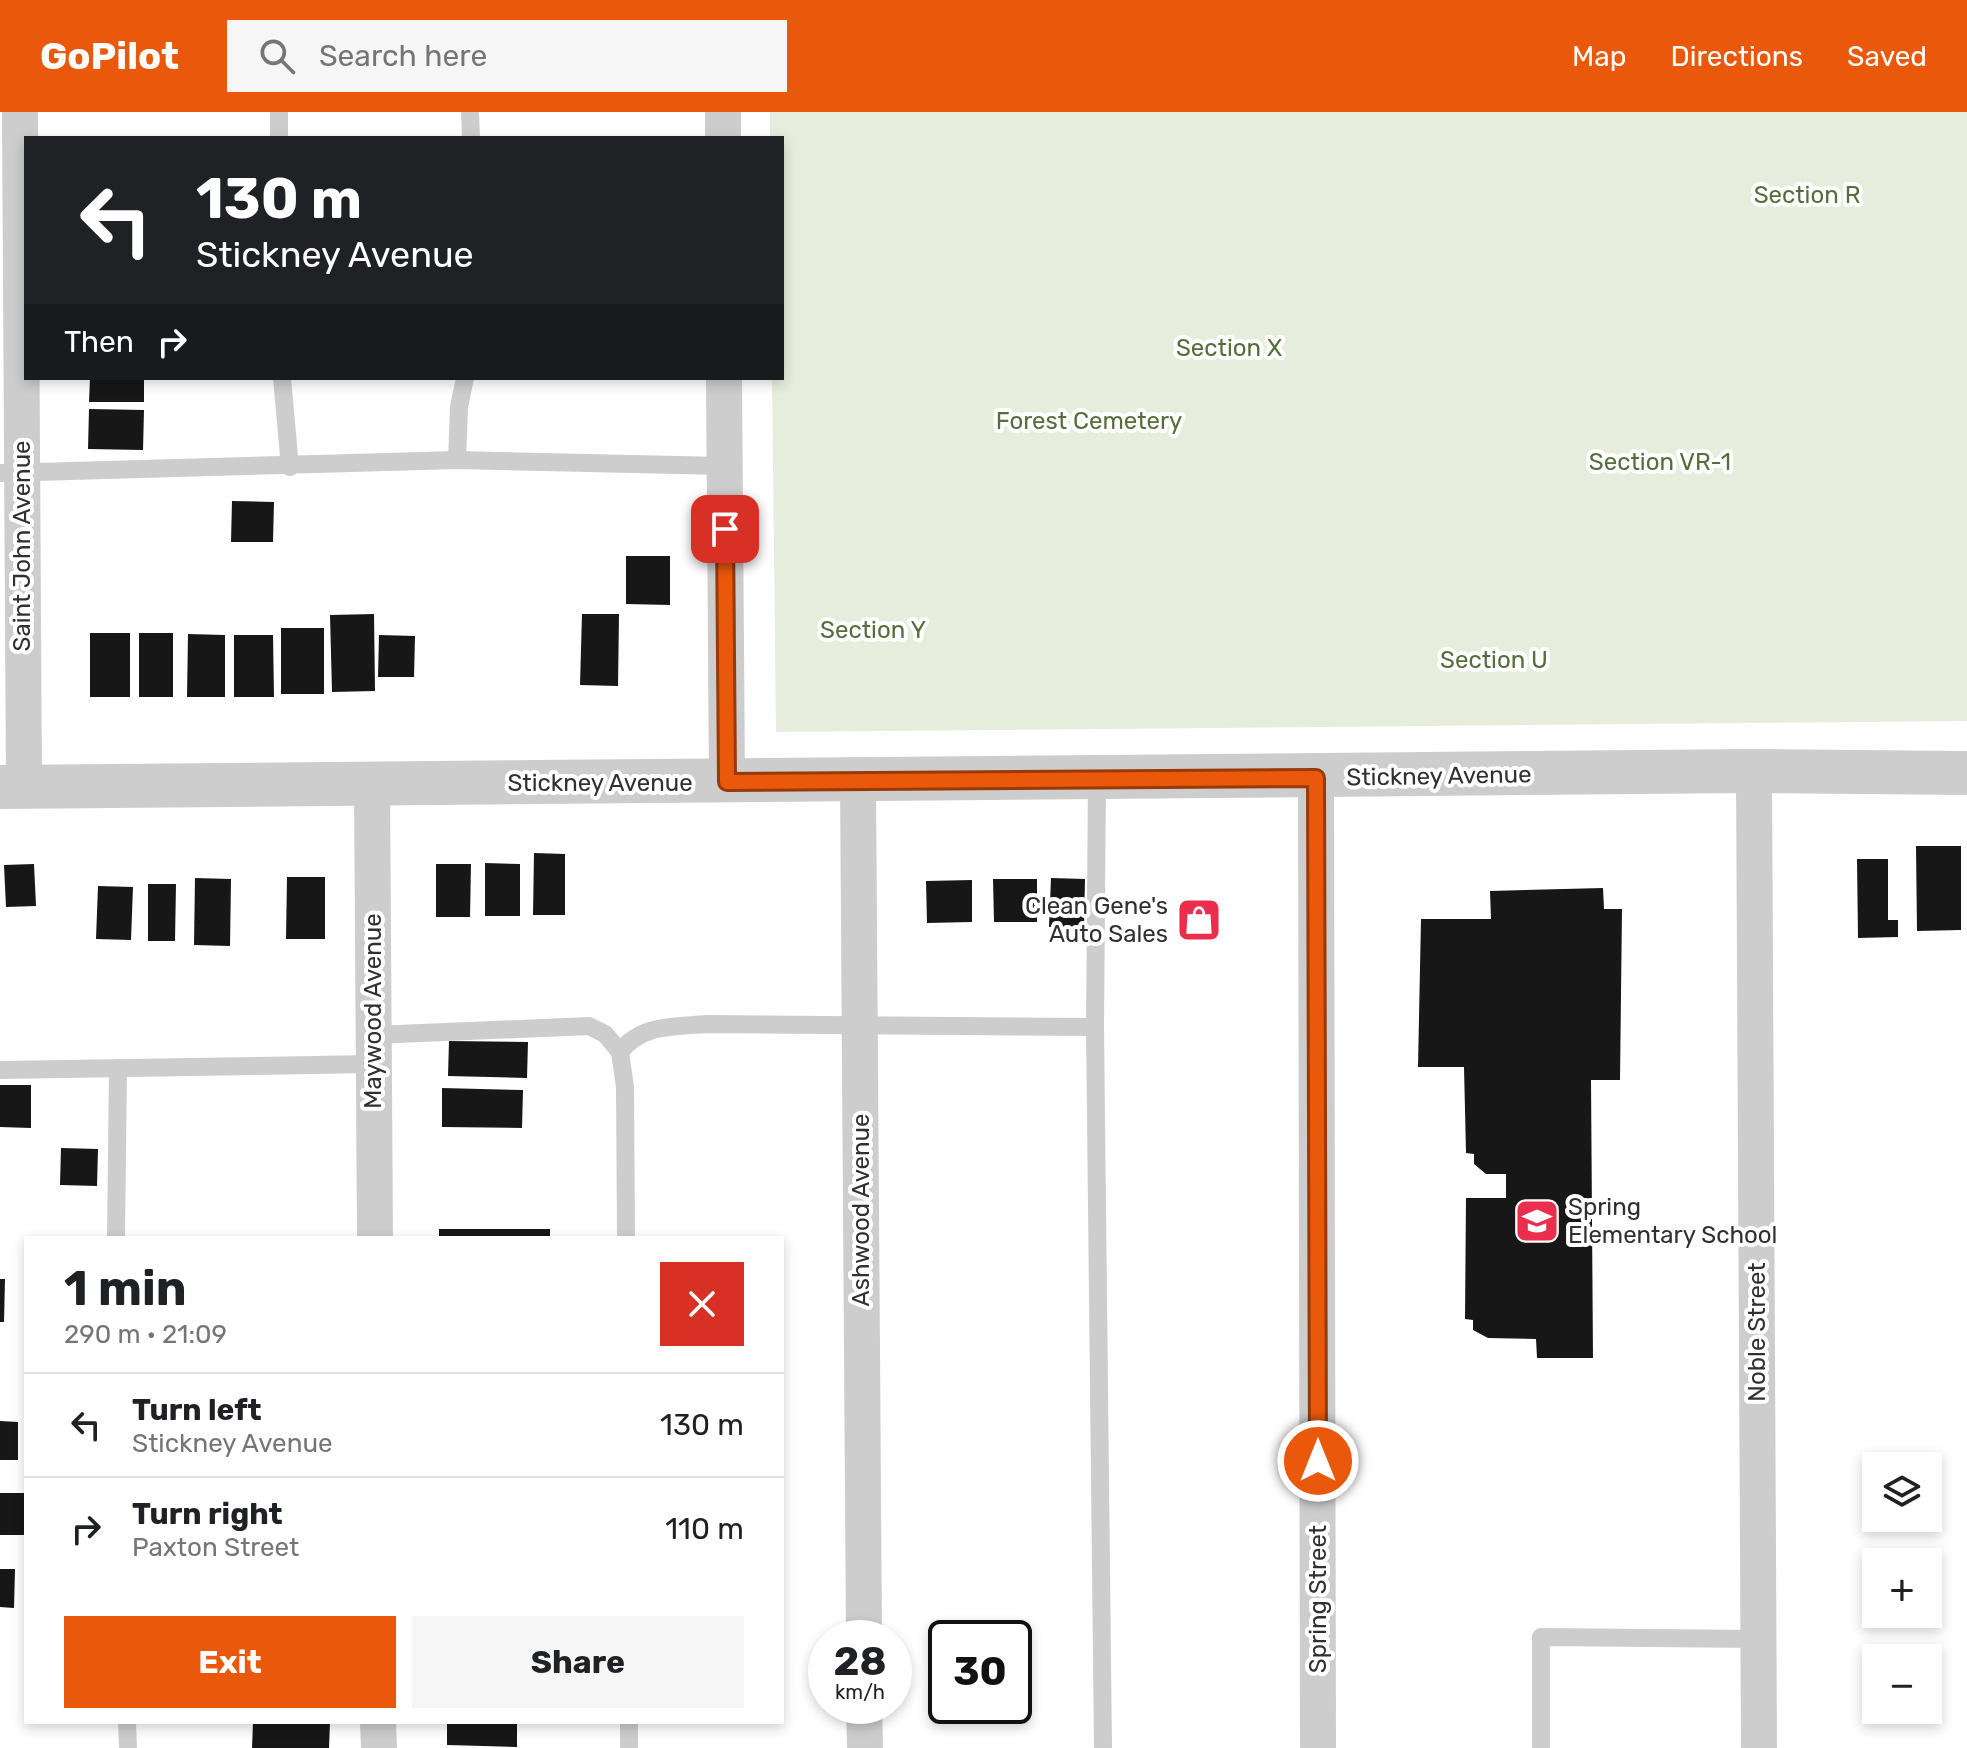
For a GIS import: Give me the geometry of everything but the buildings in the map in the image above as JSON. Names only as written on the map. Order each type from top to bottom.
[{"type":"street","name":"Saint John Avenue","points":[[12,787],[10,473],[15,173],[20,112]]},
{"type":"street","points":[[723,112],[723,136]]},
{"type":"street","points":[[724,380],[727,782]]},
{"type":"street","name":"Stickney Avenue","points":[[12,787],[1316,778],[1754,771],[1967,773]]},
{"type":"street","name":"Noble Street","points":[[1754,771],[1759,1748]]},
{"type":"street","name":"Spring Street","points":[[1316,778],[1318,1748]]},
{"type":"street","name":"Ashwood Avenue","points":[[858,781],[864,1620]]},
{"type":"street","name":"Maywood Avenue","points":[[372,784],[375,1236]]},
{"type":"street","points":[[378,1724],[379,1748]]},
{"type":"street","points":[[864,1724],[865,1748]]},
{"type":"lane","points":[[279,112],[279,136]]},
{"type":"lane","points":[[470,112],[471,136]]},
{"type":"lane","points":[[282,380],[290,467]]},
{"type":"lane","points":[[457,460],[465,380]]},
{"type":"lane","points":[[10,473],[457,460],[724,466]]},
{"type":"lane","points":[[1097,779],[1095,1027],[1103,1748]]},
{"type":"lane","points":[[0,1070],[118,1068],[374,1050],[589,1026],[605,1034],[620,1052],[625,1087],[626,1236]]},
{"type":"lane","points":[[620,1052],[630,1039],[647,1030],[671,1027],[1095,1027]]},
{"type":"lane","points":[[116,1236],[118,1068]]},
{"type":"lane","points":[[1541,1748],[1541,1637],[1759,1639]]},
{"type":"lane","points":[[127,1724],[128,1748]]},
{"type":"lane","points":[[629,1724],[629,1748]]},
{"type":"green space","name":"Forest Cemetery","points":[[770,112],[1967,112],[1967,721],[776,732],[772,380],[784,380],[784,136],[770,136]]},
{"type":"place","name":"Clean Gene's Auto Sales","points":[[1199,920]]},
{"type":"place","name":"Spring Elementary School","points":[[1537,1221]]},
{"type":"route","points":[[725,529],[727,782],[1316,778],[1318,1461]]},
{"type":"park label","name":"Section R","points":[[1807,195]]},
{"type":"park label","name":"Section X","points":[[1229,348]]},
{"type":"park label","name":"Section VR-1","points":[[1660,462]]},
{"type":"park label","name":"Section Y","points":[[873,630]]},
{"type":"park label","name":"Section U","points":[[1494,660]]}]
